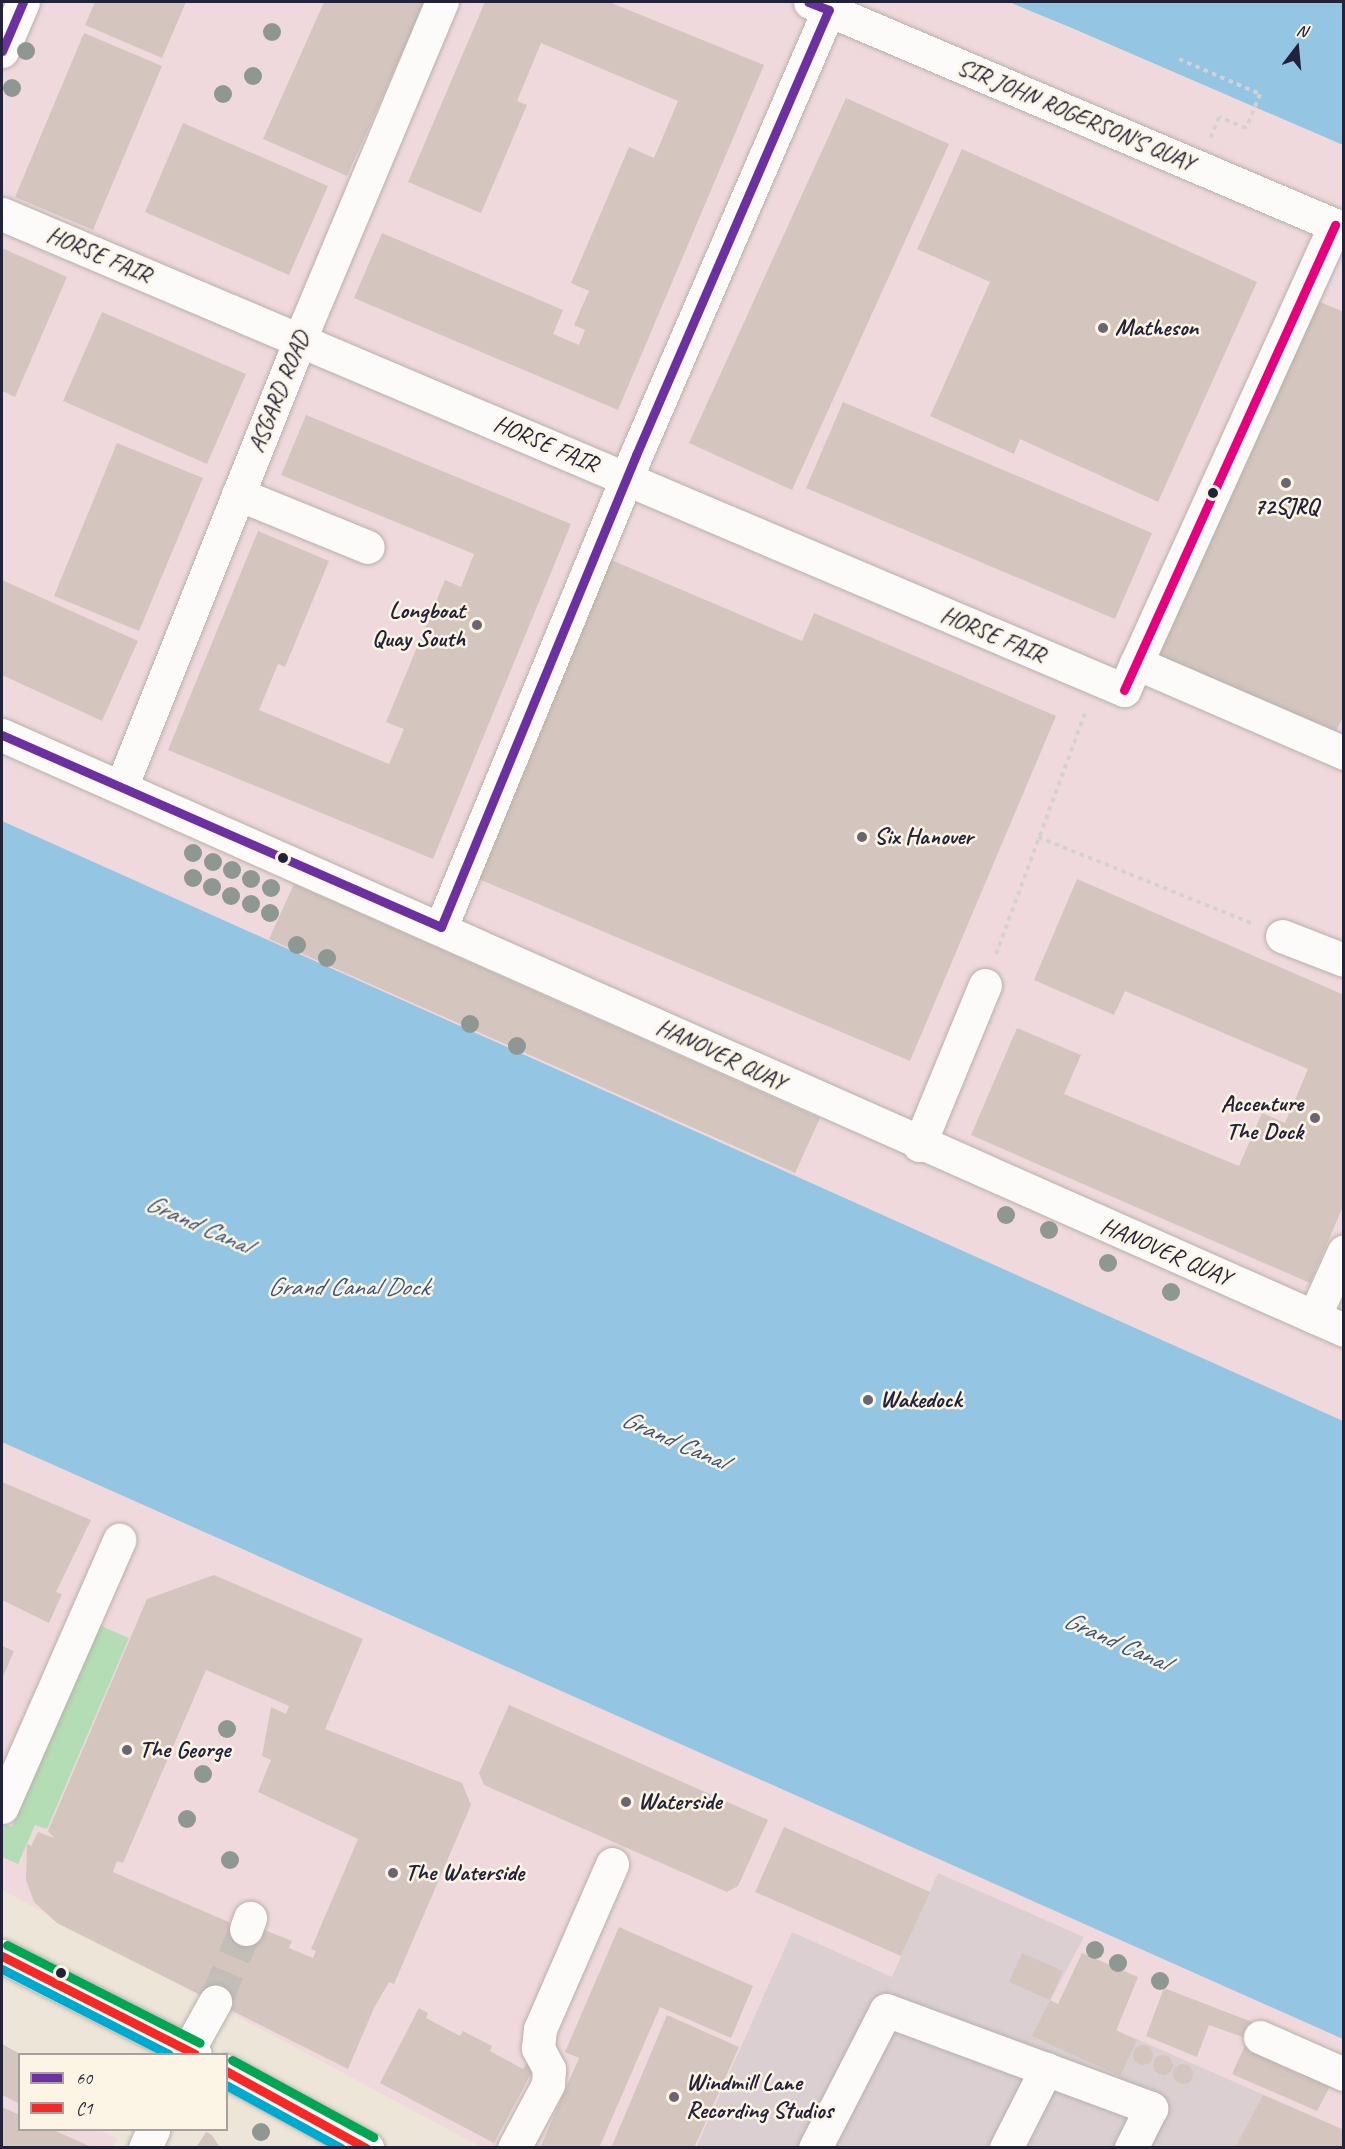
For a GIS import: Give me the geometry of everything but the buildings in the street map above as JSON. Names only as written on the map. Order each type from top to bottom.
[{"type":"street","points":[[2,51],[23,2]]},
{"type":"street","name":"ASGARD ROAD","points":[[122,785],[300,339],[442,2]]},
{"type":"street","points":[[441,927],[819,6]]},
{"type":"street","name":"SIR JOHN ROGERSON'S QUAY","points":[[819,6],[1339,227]]},
{"type":"street","name":"HORSE FAIR","points":[[2,214],[300,339],[626,480],[1119,677],[1344,753]]},
{"type":"street","points":[[1119,677],[1339,227]]},
{"type":"street","points":[[238,494],[368,547]]},
{"type":"street","name":"HANOVER QUAY","points":[[2,735],[122,785],[441,927],[919,1145],[1329,1323]]},
{"type":"street","points":[[1282,936],[1344,960]]},
{"type":"street","points":[[919,1145],[985,985]]},
{"type":"street","points":[[1329,1323],[1344,1251]]},
{"type":"street","points":[[2,1807],[119,1540]]},
{"type":"street","points":[[514,2148],[548,2084],[549,2068],[538,2048],[540,2029],[612,1864]]},
{"type":"street","points":[[2,1956],[190,2053],[215,2002]]},
{"type":"street","points":[[814,2148],[886,2010],[1151,2108],[1131,2148]]},
{"type":"street","points":[[1260,2037],[1344,2074]]},
{"type":"street","points":[[1006,2148],[1046,2069]]},
{"type":"street","points":[[228,2072],[367,2148]]},
{"type":"street","points":[[145,2148],[153,2131]]},
{"type":"path","points":[[1179,59],[1260,94],[1246,128],[1219,117],[1208,144]]},
{"type":"path","points":[[985,985],[1038,837],[1119,677]]},
{"type":"path","points":[[1038,837],[1282,936]]},
{"type":"shaded area","points":[[2,2],[1009,2],[1343,145],[1343,2147],[481,2147],[2,1890]]},
{"type":"shaded area","points":[[938,1873],[1084,1937],[1050,2001],[1344,2130],[1343,2148],[696,2148],[792,1932],[892,1977]]},
{"type":"shaded area","points":[[2,2095],[18,2103],[18,2131],[101,2131],[117,2138],[113,2147],[2,2147]]},
{"type":"green space","points":[[99,1625],[129,1638],[47,1829],[35,1825],[18,1864],[2,1857],[2,1832],[5,1824],[12,1827]]},
{"type":"water","points":[[1009,2],[1343,2],[1343,145],[1074,29]]},
{"type":"water","name":"Grand Canal Dock","points":[[2,821],[1343,1421],[1343,2039],[2,1442]]},
{"type":"tunnel","points":[[215,2002],[246,1929]]},
{"type":"transit line","name":"60","points":[[2,51],[23,2]]},
{"type":"transit line","name":"60","points":[[2,735],[441,927],[636,455],[829,10],[808,2]]},
{"type":"transit line","points":[[1124,690],[1335,225]]},
{"type":"transit line","points":[[7,1945],[200,2043]]},
{"type":"transit line","name":"C1","points":[[2,1956],[193,2053]]},
{"type":"transit line","points":[[2,1969],[167,2053]]},
{"type":"transit line","points":[[232,2060],[373,2137]]},
{"type":"transit line","name":"C1","points":[[228,2072],[366,2148]]},
{"type":"transit line","points":[[228,2086],[341,2148]]},
{"type":"place","name":"Matheson","points":[[1103,328]]},
{"type":"place","name":"72SJRQ","points":[[1286,483]]},
{"type":"place","name":"Longboat Quay South","points":[[477,625]]},
{"type":"place","name":"Six Hanover","points":[[862,837]]},
{"type":"place","name":"Accenture The Dock","points":[[1315,1118]]},
{"type":"place","name":"Wakedock","points":[[868,1400]]},
{"type":"place","name":"The George","points":[[127,1750]]},
{"type":"place","name":"Waterside","points":[[626,1802]]},
{"type":"place","name":"The Waterside","points":[[393,1873]]},
{"type":"place","name":"Windmill Lane Recording Studios","points":[[674,2097]]},
{"type":"water label","name":"Grand Canal","points":[[198,1224]]},
{"type":"water label","name":"Grand Canal","points":[[674,1440]]},
{"type":"water label","name":"Grand Canal","points":[[1116,1641]]}]
